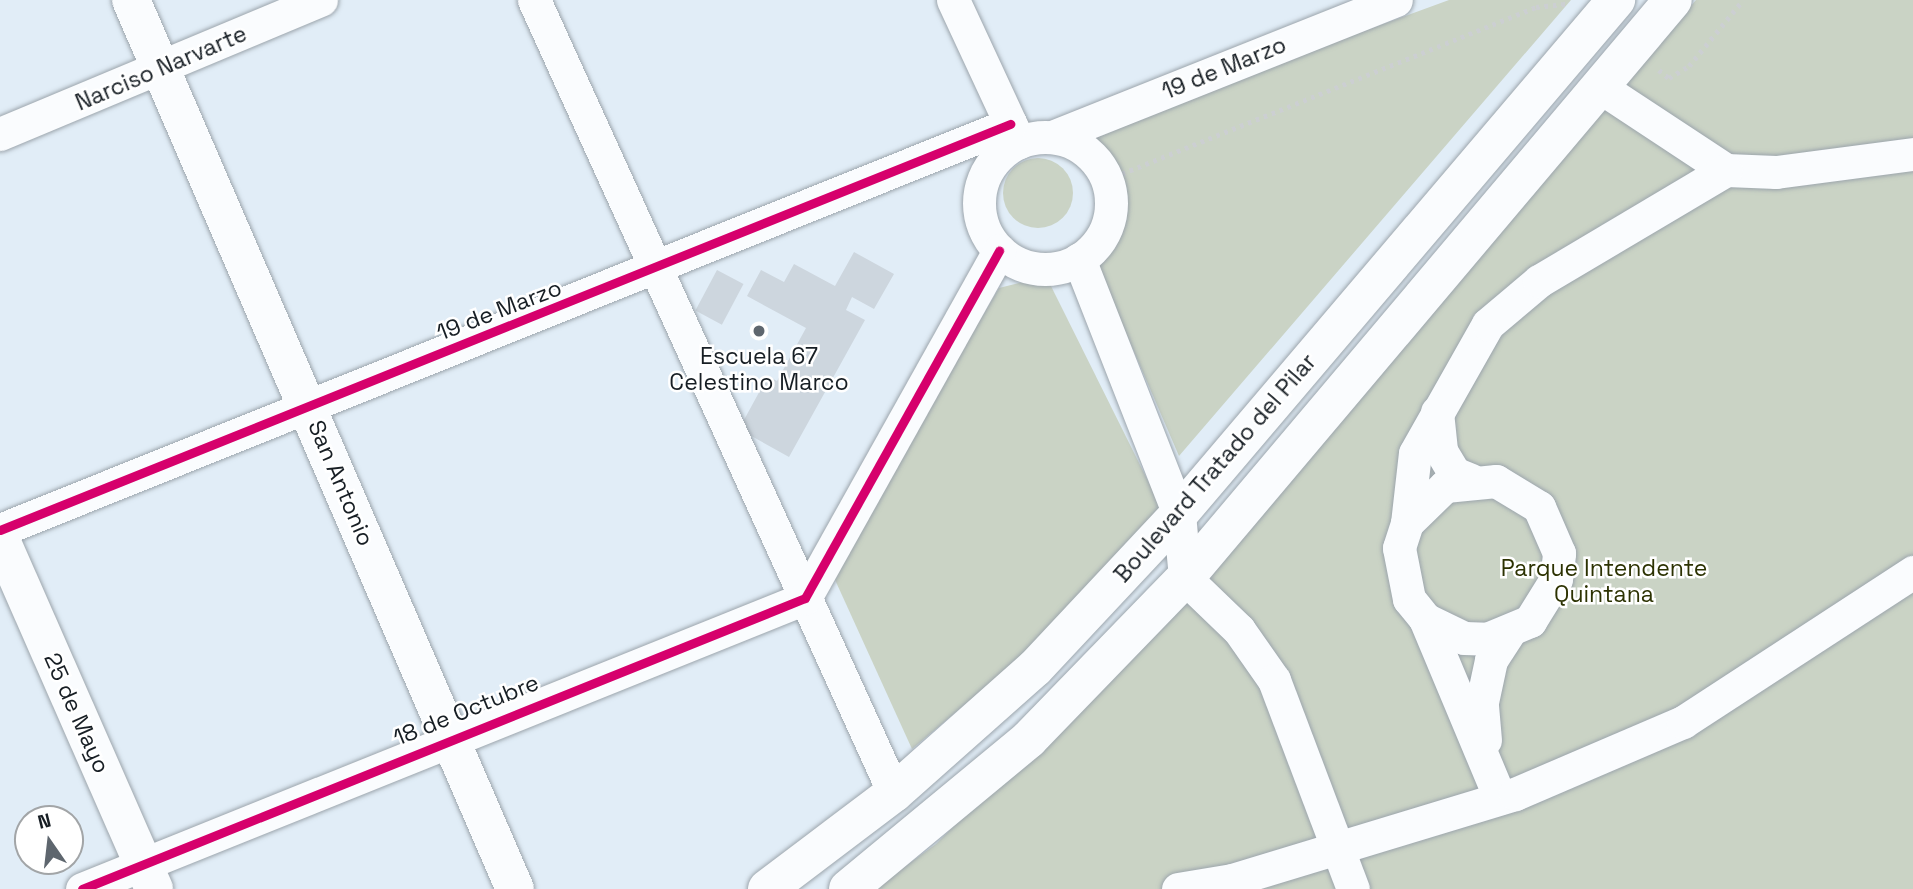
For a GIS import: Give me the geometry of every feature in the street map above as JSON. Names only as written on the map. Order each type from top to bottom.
[{"type":"main road","name":"San Antonio","points":[[131,0],[515,889]]},
{"type":"main road","name":"Boulevard Tratado del Pilar","points":[[848,889],[1029,739],[1185,578],[1673,0]]},
{"type":"main road","name":"Boulevard Tratado del Pilar","points":[[767,889],[894,793],[1035,668],[1178,514],[1606,11]]},
{"type":"main road","points":[[1564,61],[1600,87]]},
{"type":"main road","name":"25 de Mayo","points":[[0,538],[148,877]]},
{"type":"street","name":"Narciso Narvarte","points":[[0,134],[162,70],[321,0]]},
{"type":"street","points":[[534,0],[894,793]]},
{"type":"street","points":[[953,0],[1015,133]]},
{"type":"street","name":"19 de Marzo","points":[[1052,137],[1337,11],[1396,0]]},
{"type":"street","points":[[1600,87],[1726,170],[1776,172],[1913,154]]},
{"type":"street","points":[[1015,133],[1052,137],[1084,149],[1107,180],[1109,220],[1079,259],[1042,269],[999,251],[979,214],[979,191],[1000,153],[1015,133]]},
{"type":"street","name":"19 de Marzo","points":[[0,530],[307,404],[1015,133]]},
{"type":"street","points":[[1500,798],[1425,620],[1400,575],[1415,453],[1488,324],[1539,281],[1726,170]]},
{"type":"street","points":[[806,598],[999,251]]},
{"type":"street","points":[[1079,259],[1178,514],[1185,578],[1239,630],[1274,680],[1353,889]]},
{"type":"street","points":[[1425,620],[1464,638],[1508,634],[1530,621],[1552,590],[1559,553],[1553,528],[1520,491],[1471,480],[1454,472],[1441,451],[1437,412]]},
{"type":"street","points":[[1407,523],[1434,494],[1471,480]]},
{"type":"street","points":[[1178,889],[1232,880],[1500,798],[1683,722],[1913,572]]},
{"type":"street","name":"18 de Octubre","points":[[82,889],[148,877],[450,736],[806,598]]},
{"type":"street","points":[[1487,767],[1482,702],[1491,660],[1508,634]]},
{"type":"path","points":[[1632,50],[1670,78],[1689,66],[1743,0]]},
{"type":"path","points":[[1107,180],[1536,7],[1572,5],[1606,11]]},
{"type":"green space","points":[[1449,0],[1571,0],[1179,456],[1094,259],[1118,233],[1125,186],[1106,152],[1080,135]]},
{"type":"green space","name":"Parque Intendente Quintana","points":[[1696,0],[1913,0],[1913,889],[874,889],[936,844],[1209,569]]},
{"type":"green space","points":[[1038,158],[1063,168],[1073,193],[1063,218],[1038,228],[1013,218],[1003,193],[1013,168]]},
{"type":"green space","points":[[1046,276],[1161,507],[1017,661],[912,749],[831,571],[999,288]]},
{"type":"building","points":[[854,252],[894,274],[874,309],[852,297],[846,310],[865,320],[789,457],[739,429],[768,376],[777,381],[806,328],[747,296],[761,270],[784,282],[794,264],[835,286]]},
{"type":"building","points":[[717,270],[743,284],[722,325],[695,311]]},
{"type":"cycle path","points":[[0,530],[1010,124]]},
{"type":"cycle path","points":[[82,889],[805,598],[999,251]]},
{"type":"place","name":"Escuela 67 Celestino Marco","points":[[759,331]]}]
